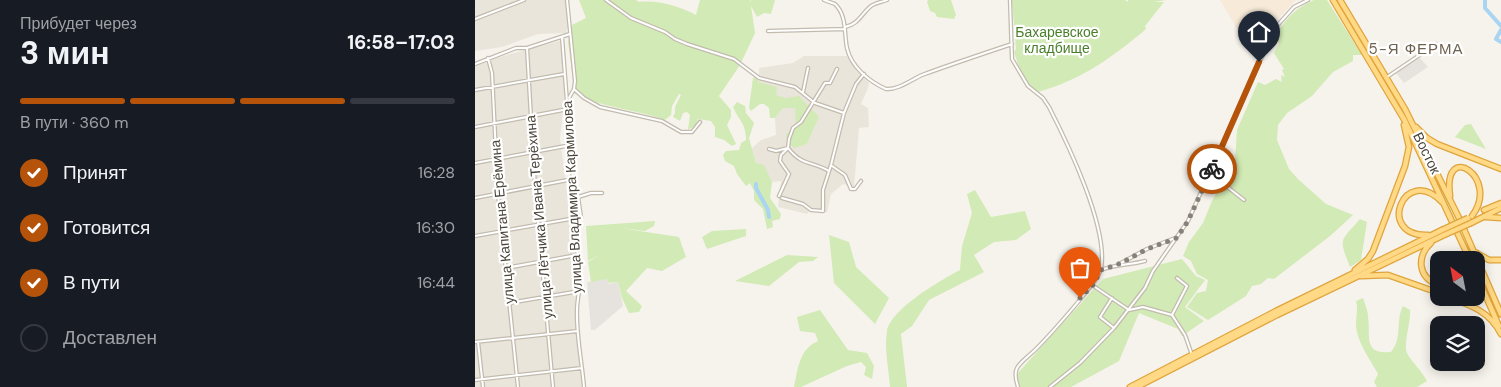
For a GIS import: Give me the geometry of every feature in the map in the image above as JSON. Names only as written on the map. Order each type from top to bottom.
[{"type":"highway","name":"Восток","points":[[1340,0],[1409,117],[1451,202],[1501,314]]},
{"type":"highway","name":"Восток","points":[[1333,1],[1402,116],[1466,251]]},
{"type":"highway","points":[[1341,280],[1368,259],[1382,230],[1409,152],[1402,116]]},
{"type":"highway","points":[[1409,117],[1432,142],[1501,169]]},
{"type":"highway","points":[[1451,202],[1449,186],[1453,177],[1460,170],[1474,166]]},
{"type":"highway","points":[[1432,235],[1414,234],[1406,230],[1399,218],[1399,206],[1407,195],[1419,190],[1431,192],[1443,204]]},
{"type":"highway","points":[[1472,219],[1490,201]]},
{"type":"highway","points":[[1472,219],[1501,203]]},
{"type":"highway","points":[[1130,387],[1432,235],[1501,208]]},
{"type":"highway","points":[[1472,219],[1490,216],[1501,218]]},
{"type":"highway","points":[[1430,279],[1426,277],[1421,263],[1425,250],[1443,232]]},
{"type":"highway","points":[[1137,387],[1243,331],[1436,239]]},
{"type":"highway","points":[[1472,248],[1487,259],[1501,260]]},
{"type":"highway","points":[[1350,279],[1382,274],[1430,291]]},
{"type":"highway","points":[[1485,295],[1501,332]]},
{"type":"highway","points":[[1470,306],[1482,311],[1494,322],[1501,332]]},
{"type":"street","points":[[475,19],[524,0]]},
{"type":"street","points":[[567,0],[575,81],[574,89],[569,99]]},
{"type":"street","points":[[606,0],[631,18],[665,32],[687,44],[734,59],[755,73],[759,78],[795,87],[814,102],[843,113]]},
{"type":"street","points":[[824,0],[835,4],[845,28],[850,57],[864,74],[881,87],[891,90],[943,68],[1012,44]]},
{"type":"street","points":[[835,4],[837,0]]},
{"type":"street","points":[[846,34],[850,26],[871,6],[887,0]]},
{"type":"street","points":[[1009,0],[1012,59],[1028,86],[1043,98],[1049,107],[1076,165],[1101,235],[1101,270],[1093,285],[1051,334],[1017,368],[1015,377],[1018,387]]},
{"type":"street","points":[[1050,387],[1080,363],[1114,328],[1129,310],[1177,238],[1188,221],[1209,177],[1275,28],[1294,7],[1308,0]]},
{"type":"street","points":[[768,30],[845,28],[850,26]]},
{"type":"street","points":[[475,64],[517,47],[527,48],[570,34]]},
{"type":"street","name":"улица Владимира Кармилова","points":[[563,37],[566,95],[569,99],[573,218],[580,290],[576,309],[585,387]]},
{"type":"street","points":[[1387,77],[1436,44]]},
{"type":"street","name":"улица Лётчика Ивана Терёхина","points":[[527,48],[535,187],[553,387]]},
{"type":"street","name":"улица Капитана Ерёмина","points":[[488,58],[494,87],[498,194],[518,387]]},
{"type":"street","points":[[803,92],[808,68]]},
{"type":"street","points":[[779,196],[789,174],[780,161],[781,155],[788,148],[793,128],[801,122],[825,83],[830,83],[837,69]]},
{"type":"street","points":[[475,90],[565,74]]},
{"type":"street","points":[[782,198],[803,204],[811,210],[823,211],[823,190],[843,113],[856,84],[864,74]]},
{"type":"street","points":[[574,89],[583,98],[600,107],[662,121],[681,132],[692,132],[700,122]]},
{"type":"street","points":[[475,128],[568,109]]},
{"type":"street","points":[[475,163],[571,145]]},
{"type":"street","points":[[769,149],[788,148]]},
{"type":"street","points":[[788,148],[803,162],[829,170]]},
{"type":"street","points":[[831,165],[845,175],[851,189],[855,189],[861,181]]},
{"type":"street","points":[[1209,177],[1225,185],[1244,200]]},
{"type":"street","points":[[475,198],[573,179]]},
{"type":"street","points":[[475,236],[581,217],[578,197],[573,186]]},
{"type":"street","points":[[578,197],[591,193],[602,193]]},
{"type":"street","points":[[1101,270],[1119,264],[1147,249],[1177,238]]},
{"type":"street","points":[[505,268],[577,255]]},
{"type":"street","points":[[1119,264],[1129,265],[1145,261]]},
{"type":"street","points":[[1172,315],[1187,286],[1177,278]]},
{"type":"street","points":[[1093,285],[1129,310],[1143,307],[1172,315],[1181,327],[1191,355]]},
{"type":"street","points":[[509,303],[580,290]]},
{"type":"street","points":[[1112,298],[1100,317],[1111,328],[1114,328]]},
{"type":"street","points":[[483,387],[477,342],[578,331]]},
{"type":"street","points":[[475,380],[583,368]]},
{"type":"shaded area","points":[[475,0],[565,0],[568,26],[566,33],[538,34],[502,47],[475,51]]},
{"type":"shaded area","points":[[1220,0],[1296,0],[1275,22],[1239,32]]},
{"type":"shaded area","points":[[563,40],[566,83],[560,138],[579,287],[575,308],[582,387],[475,387],[475,67],[481,62]]},
{"type":"shaded area","points":[[804,56],[847,56],[869,83],[861,104],[868,108],[869,127],[859,128],[854,187],[843,184],[831,194],[827,212],[811,209],[807,214],[778,207],[781,181],[772,182],[764,166],[756,163],[752,148],[761,140],[776,135],[775,118],[783,108],[795,108],[799,146],[807,144],[819,117],[786,98],[775,95],[776,87],[759,82],[759,68],[793,63]]},
{"type":"shaded area","points":[[1419,57],[1428,67],[1404,83],[1396,73]]},
{"type":"shaded area","points":[[607,279],[609,284],[618,282],[623,306],[595,330],[591,330],[587,282]]},
{"type":"green space","points":[[579,0],[636,0],[639,2],[654,2],[675,6],[696,15],[700,0],[750,0],[751,2],[751,0],[775,0],[771,14],[764,13],[757,17],[751,6],[755,33],[740,65],[719,96],[731,110],[731,117],[727,125],[736,144],[732,146],[724,140],[715,137],[715,127],[711,121],[698,119],[696,125],[688,130],[690,115],[687,112],[683,113],[680,121],[673,117],[675,107],[681,95],[679,94],[672,106],[671,115],[665,120],[586,99],[575,94],[568,42],[572,25],[586,18]]},
{"type":"green space","points":[[928,0],[951,0],[956,15],[954,19],[937,17],[935,13],[930,11]]},
{"type":"green space","name":"Бахаревское кладбище","points":[[1012,0],[1125,0],[1128,2],[1128,0],[1166,0],[1154,2],[1164,2],[1145,26],[1146,29],[1109,58],[1068,81],[1038,92],[1026,80],[1014,52],[1016,49]]},
{"type":"green space","points":[[1314,0],[1327,0],[1362,55],[1353,55],[1353,61],[1333,72],[1312,96],[1287,113],[1278,125],[1277,140],[1289,169],[1298,179],[1326,204],[1353,215],[1330,236],[1274,279],[1268,278],[1261,284],[1252,286],[1246,296],[1208,320],[1187,307],[1197,293],[1206,291],[1208,280],[1197,274],[1191,261],[1183,256],[1189,242],[1203,223],[1212,201],[1235,160],[1237,130],[1258,82],[1265,85],[1276,79],[1282,82],[1281,75],[1285,77],[1282,70],[1284,69],[1274,53],[1279,44],[1275,36],[1292,14]]},
{"type":"green space","points":[[1344,11],[1389,83],[1419,140],[1455,222],[1410,126]]},
{"type":"green space","points":[[756,77],[759,82],[777,87],[776,95],[786,98],[799,96],[819,117],[807,144],[794,148],[787,142],[786,134],[796,128],[795,108],[783,108],[775,118],[770,118],[769,108],[764,104],[760,104],[751,111],[749,108],[753,78]]},
{"type":"green space","points":[[737,102],[745,106],[746,113],[754,123],[749,138],[756,163],[764,165],[772,182],[770,198],[781,214],[780,219],[772,221],[773,227],[767,229],[763,209],[754,200],[754,191],[750,183],[746,186],[737,174],[734,166],[725,161],[723,155],[726,151],[739,150],[741,143],[746,140],[743,126],[733,107]]},
{"type":"green space","points":[[1471,124],[1486,149],[1455,137],[1465,125]]},
{"type":"green space","points":[[975,190],[991,217],[1025,211],[1031,229],[1016,240],[994,242],[974,255],[984,272],[929,300],[912,326],[901,334],[907,387],[890,387],[886,345],[890,323],[917,296],[960,270],[962,246],[972,213],[967,194]]},
{"type":"green space","points":[[1360,219],[1367,222],[1361,260],[1350,267],[1344,251],[1343,241]]},
{"type":"green space","points":[[655,221],[654,226],[645,231],[620,228],[679,237],[686,257],[662,271],[647,268],[626,291],[642,306],[639,312],[629,313],[622,298],[618,282],[609,283],[607,279],[591,282],[588,262],[600,255],[588,261],[586,226]]},
{"type":"green space","points":[[746,229],[746,236],[707,249],[702,237],[712,231]]},
{"type":"green space","points":[[829,235],[849,242],[856,267],[889,298],[875,324],[834,283]]},
{"type":"green space","points":[[787,255],[818,257],[813,261],[799,262],[769,286],[735,281]]},
{"type":"green space","points":[[1182,259],[1196,276],[1205,280],[1185,307],[1204,321],[1182,336],[1178,329],[1139,313],[1119,361],[1071,387],[1020,387],[1016,375],[1103,279]]},
{"type":"green space","points":[[1363,298],[1368,315],[1370,342],[1372,347],[1382,352],[1391,352],[1395,347],[1399,318],[1403,306],[1410,310],[1406,349],[1427,381],[1417,387],[1377,387],[1374,382],[1378,374],[1358,337],[1356,328],[1356,301]]},
{"type":"green space","points":[[820,310],[848,350],[867,353],[874,366],[872,379],[864,375],[866,367],[861,362],[847,366],[801,387],[794,387],[803,354],[818,341],[815,333],[800,331],[797,317]]},
{"type":"waterway","points":[[1485,0],[1485,8],[1501,26]]},
{"type":"waterway","points":[[1501,30],[1496,39],[1501,42]]},
{"type":"waterway","points":[[756,184],[756,188],[768,210],[769,217]]},
{"type":"way so far","points":[[1080,298],[1093,285],[1101,270],[1119,264],[1147,249],[1177,238],[1188,221],[1212,169]]},
{"type":"district","name":"5-Я ФЕРМА","points":[[1416,49]]},
{"type":"route","points":[[1212,169],[1259,62]]}]
